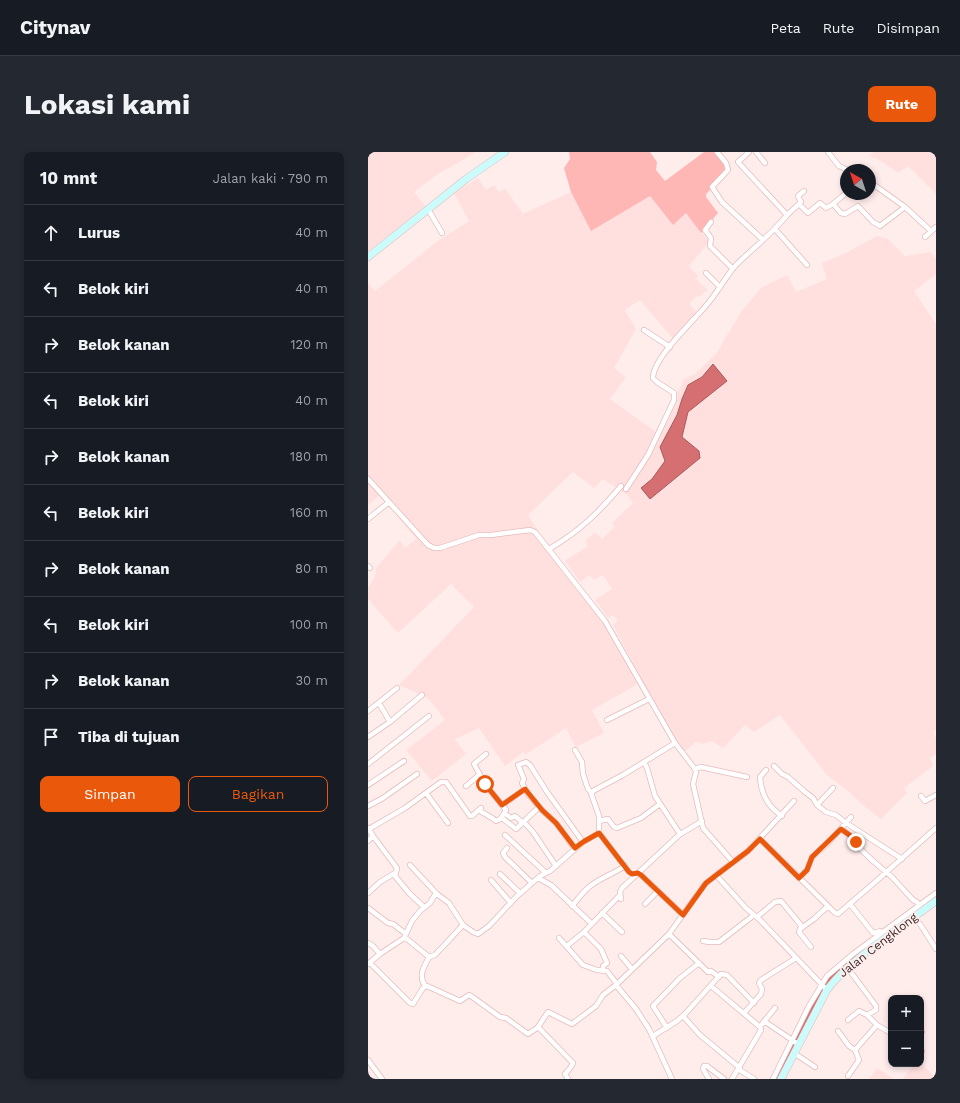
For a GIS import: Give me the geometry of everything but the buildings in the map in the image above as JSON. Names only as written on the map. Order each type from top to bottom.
[{"type":"main road","points":[[368,257],[466,179],[505,152]]},
{"type":"main road","name":"Jalan Cengklong","points":[[777,1078],[784,1063],[794,1053],[795,1042],[824,987],[918,909],[930,902]]},
{"type":"street","points":[[716,152],[726,163],[728,170],[712,187],[722,202],[763,240]]},
{"type":"street","points":[[749,152],[743,154],[738,162],[739,164],[787,215]]},
{"type":"street","points":[[756,152],[765,163]]},
{"type":"street","points":[[828,152],[840,166]]},
{"type":"street","points":[[876,186],[905,207],[931,231]]},
{"type":"street","points":[[804,191],[798,196],[801,202],[800,204],[808,213],[820,203],[826,208],[840,198]]},
{"type":"street","points":[[549,549],[565,540],[585,525],[623,487],[648,455],[672,406],[674,393],[653,378],[654,369],[657,363],[708,303],[733,269],[800,204]]},
{"type":"street","points":[[833,204],[841,213],[845,214],[859,206],[873,222],[880,226],[905,207]]},
{"type":"street","points":[[428,209],[442,233]]},
{"type":"street","points":[[711,222],[705,230],[711,238],[710,246],[733,269]]},
{"type":"street","points":[[925,237],[936,227]]},
{"type":"street","points":[[775,229],[807,265]]},
{"type":"street","points":[[706,273],[720,287]]},
{"type":"street","points":[[644,330],[670,347]]},
{"type":"street","points":[[368,478],[428,545],[434,548],[440,548],[479,535],[530,530],[535,532],[605,620],[675,743],[695,769],[696,772],[693,784],[704,829],[733,862]]},
{"type":"street","points":[[368,519],[389,502]]},
{"type":"street","points":[[368,711],[397,688]]},
{"type":"street","points":[[368,737],[390,722],[422,696]]},
{"type":"street","points":[[608,720],[649,698]]},
{"type":"street","points":[[379,703],[390,722]]},
{"type":"street","points":[[368,764],[428,716]]},
{"type":"street","points":[[592,793],[597,788],[675,743]]},
{"type":"street","points":[[575,750],[582,762],[583,774],[588,789],[592,793],[599,816],[599,833],[632,874],[638,873]]},
{"type":"street","points":[[424,908],[395,876],[397,868],[368,829],[405,808],[441,782],[446,782],[470,816],[480,809],[485,814],[492,816],[496,821],[501,818],[506,810],[479,775],[474,764],[486,754]]},
{"type":"street","points":[[368,785],[404,761]]},
{"type":"street","points":[[575,848],[556,823],[539,807],[525,789],[522,783],[524,779],[518,766],[526,762],[530,765],[547,792],[583,842]]},
{"type":"street","points":[[644,762],[648,768],[655,796],[680,834]]},
{"type":"street","points":[[774,766],[782,774],[788,776],[813,798],[817,805],[829,814],[836,814],[846,823],[902,859]]},
{"type":"street","points":[[695,769],[701,767],[747,777]]},
{"type":"street","points":[[766,770],[760,776],[761,787],[770,806],[782,816]]},
{"type":"street","points":[[368,806],[383,798],[417,774]]},
{"type":"street","points":[[466,786],[479,775]]},
{"type":"street","points":[[817,805],[833,788]]},
{"type":"street","points":[[502,805],[525,789]]},
{"type":"street","points":[[426,793],[448,823]]},
{"type":"street","points":[[921,796],[925,801],[936,795]]},
{"type":"street","points":[[463,925],[435,955],[429,957],[421,975],[421,979],[425,986],[460,1001],[469,995],[500,1017],[506,1018],[528,1034],[538,1028],[548,1012],[574,1024],[596,1006],[603,994],[616,984],[669,934],[705,884],[748,851],[782,816],[794,801]]},
{"type":"street","points":[[599,821],[608,819],[614,827],[617,828],[641,818],[660,804]]},
{"type":"street","points":[[501,818],[516,830],[539,807]]},
{"type":"street","points":[[504,813],[510,818],[515,816],[533,832],[556,866]]},
{"type":"street","points":[[799,878],[807,870],[812,857],[841,829],[851,817]]},
{"type":"street","points":[[567,946],[621,897],[620,891],[622,888],[680,834],[702,821]]},
{"type":"street","points":[[760,839],[835,913],[838,914],[936,828]]},
{"type":"street","points":[[824,987],[827,976],[839,965],[886,929],[918,909],[913,900],[887,872],[860,850],[856,844],[857,841],[841,829]]},
{"type":"street","points":[[410,866],[445,902],[449,903],[463,925],[478,934],[489,926],[532,883],[556,866],[583,842],[599,833]]},
{"type":"street","points":[[368,841],[373,836]]},
{"type":"street","points":[[506,836],[546,873]]},
{"type":"street","points":[[507,848],[503,853],[505,857],[532,883]]},
{"type":"street","points":[[572,906],[590,886],[599,880],[614,874],[625,866]]},
{"type":"street","points":[[368,893],[380,882],[395,873]]},
{"type":"street","points":[[638,873],[683,915]]},
{"type":"street","points":[[500,874],[520,894]]},
{"type":"street","points":[[716,875],[746,908],[824,987]]},
{"type":"street","points":[[538,878],[551,885],[592,924]]},
{"type":"street","points":[[491,880],[511,903]]},
{"type":"street","points":[[645,904],[658,891]]},
{"type":"street","points":[[425,986],[415,1002],[412,1004],[369,963],[405,936],[412,921],[430,903],[436,893]]},
{"type":"street","points":[[930,902],[936,893]]},
{"type":"street","points":[[703,940],[719,942],[780,900],[800,924],[799,932],[811,947]]},
{"type":"street","points":[[850,904],[874,933],[886,929]]},
{"type":"street","points":[[800,929],[828,906]]},
{"type":"street","points":[[368,908],[388,923],[393,924],[407,939],[429,957]]},
{"type":"street","points":[[602,914],[622,932]]},
{"type":"street","points":[[920,924],[936,949]]},
{"type":"street","points":[[584,932],[601,951],[607,963],[603,966],[603,970]]},
{"type":"street","points":[[669,934],[708,972],[711,971],[719,976]]},
{"type":"street","points":[[559,938],[583,965],[597,970],[603,970],[608,973],[636,1009],[653,1036],[672,1079]]},
{"type":"street","points":[[368,944],[373,946],[380,954]]},
{"type":"street","points":[[621,956],[632,969]]},
{"type":"street","points":[[744,1013],[754,1003],[762,991],[759,983],[761,980],[796,958]]},
{"type":"street","points":[[667,1028],[653,1006],[680,978],[699,963]]},
{"type":"street","points":[[848,967],[876,1006],[876,1010],[867,1015]]},
{"type":"street","points":[[653,1036],[683,1016],[722,974],[727,975],[754,1003]]},
{"type":"street","points":[[711,986],[760,1026]]},
{"type":"street","points":[[732,1079],[761,1030],[760,1026],[775,1008]]},
{"type":"street","points":[[848,1020],[860,1011],[888,1032]]},
{"type":"street","points":[[683,1016],[700,1035],[754,1079]]},
{"type":"street","points":[[764,1021],[795,1042],[784,1063]]},
{"type":"street","points":[[855,1050],[877,1025]]},
{"type":"street","points":[[538,1028],[573,1063],[571,1069],[565,1074],[568,1079]]},
{"type":"street","points":[[838,1031],[849,1046],[855,1050],[854,1052],[859,1060],[848,1076]]},
{"type":"street","points":[[794,1053],[815,1067]]},
{"type":"street","points":[[368,1060],[382,1079]]},
{"type":"street","points":[[709,1079],[703,1069],[705,1066],[724,1079]]},
{"type":"shaded area","points":[[368,152],[476,152],[438,174],[414,192],[426,207],[368,256]]},
{"type":"shaded area","points":[[569,152],[650,152],[657,162],[656,170],[665,181],[704,152],[721,152],[731,169],[706,194],[706,197],[718,213],[701,233],[686,213],[673,225],[650,196],[591,231],[571,192],[564,168],[570,159]]},
{"type":"shaded area","points":[[874,152],[936,152],[936,194],[908,166],[898,173],[878,159],[869,156]]},
{"type":"shaded area","points":[[478,178],[486,190],[494,185],[499,192],[505,188],[523,214],[571,192],[591,230],[650,196],[673,224],[686,213],[709,242],[689,266],[698,276],[696,279],[708,290],[700,296],[695,297],[689,304],[697,313],[673,339],[640,300],[625,310],[636,329],[614,368],[626,377],[610,399],[659,434],[684,379],[695,374],[716,354],[741,312],[761,288],[787,275],[796,292],[827,279],[822,263],[846,253],[877,236],[888,239],[905,256],[931,252],[936,259],[936,274],[914,291],[936,324],[936,730],[933,732],[936,738],[936,754],[930,758],[933,766],[904,788],[907,793],[881,819],[827,775],[780,715],[754,732],[745,725],[723,748],[711,741],[703,744],[696,742],[683,753],[672,737],[613,625],[618,621],[613,615],[608,618],[595,600],[612,589],[603,575],[594,580],[589,575],[580,582],[565,561],[588,546],[585,541],[595,532],[602,539],[615,526],[612,523],[633,503],[627,495],[603,479],[594,488],[573,472],[528,515],[560,566],[597,612],[638,684],[592,710],[604,733],[576,747],[566,728],[525,755],[523,752],[505,766],[479,728],[455,739],[466,754],[432,781],[406,750],[445,720],[428,698],[399,685],[474,607],[451,584],[398,633],[368,599],[368,587],[375,577],[376,568],[400,540],[405,548],[416,539],[380,495],[368,505],[368,283],[375,291],[438,241],[469,221],[454,193]]},
{"type":"shaded area","points":[[713,364],[727,381],[688,412],[682,437],[699,451],[700,458],[650,499],[641,488],[652,479],[665,461],[660,447],[677,415],[688,385],[702,377]]},
{"type":"shaded area","points":[[924,1065],[936,1079],[903,1079],[912,1067],[924,1067]]},
{"type":"shaded area","points":[[877,1068],[894,1079],[869,1079]]},
{"type":"waterway","points":[[777,1079],[823,987],[848,960],[865,948]]},
{"type":"route","points":[[485,784],[502,805],[525,789],[542,810],[556,823],[575,848],[599,833],[629,872],[634,875],[638,873],[641,875],[683,915],[706,883],[748,851],[760,839],[799,878],[807,870],[812,857],[841,829],[855,839],[857,841],[856,842]]}]
